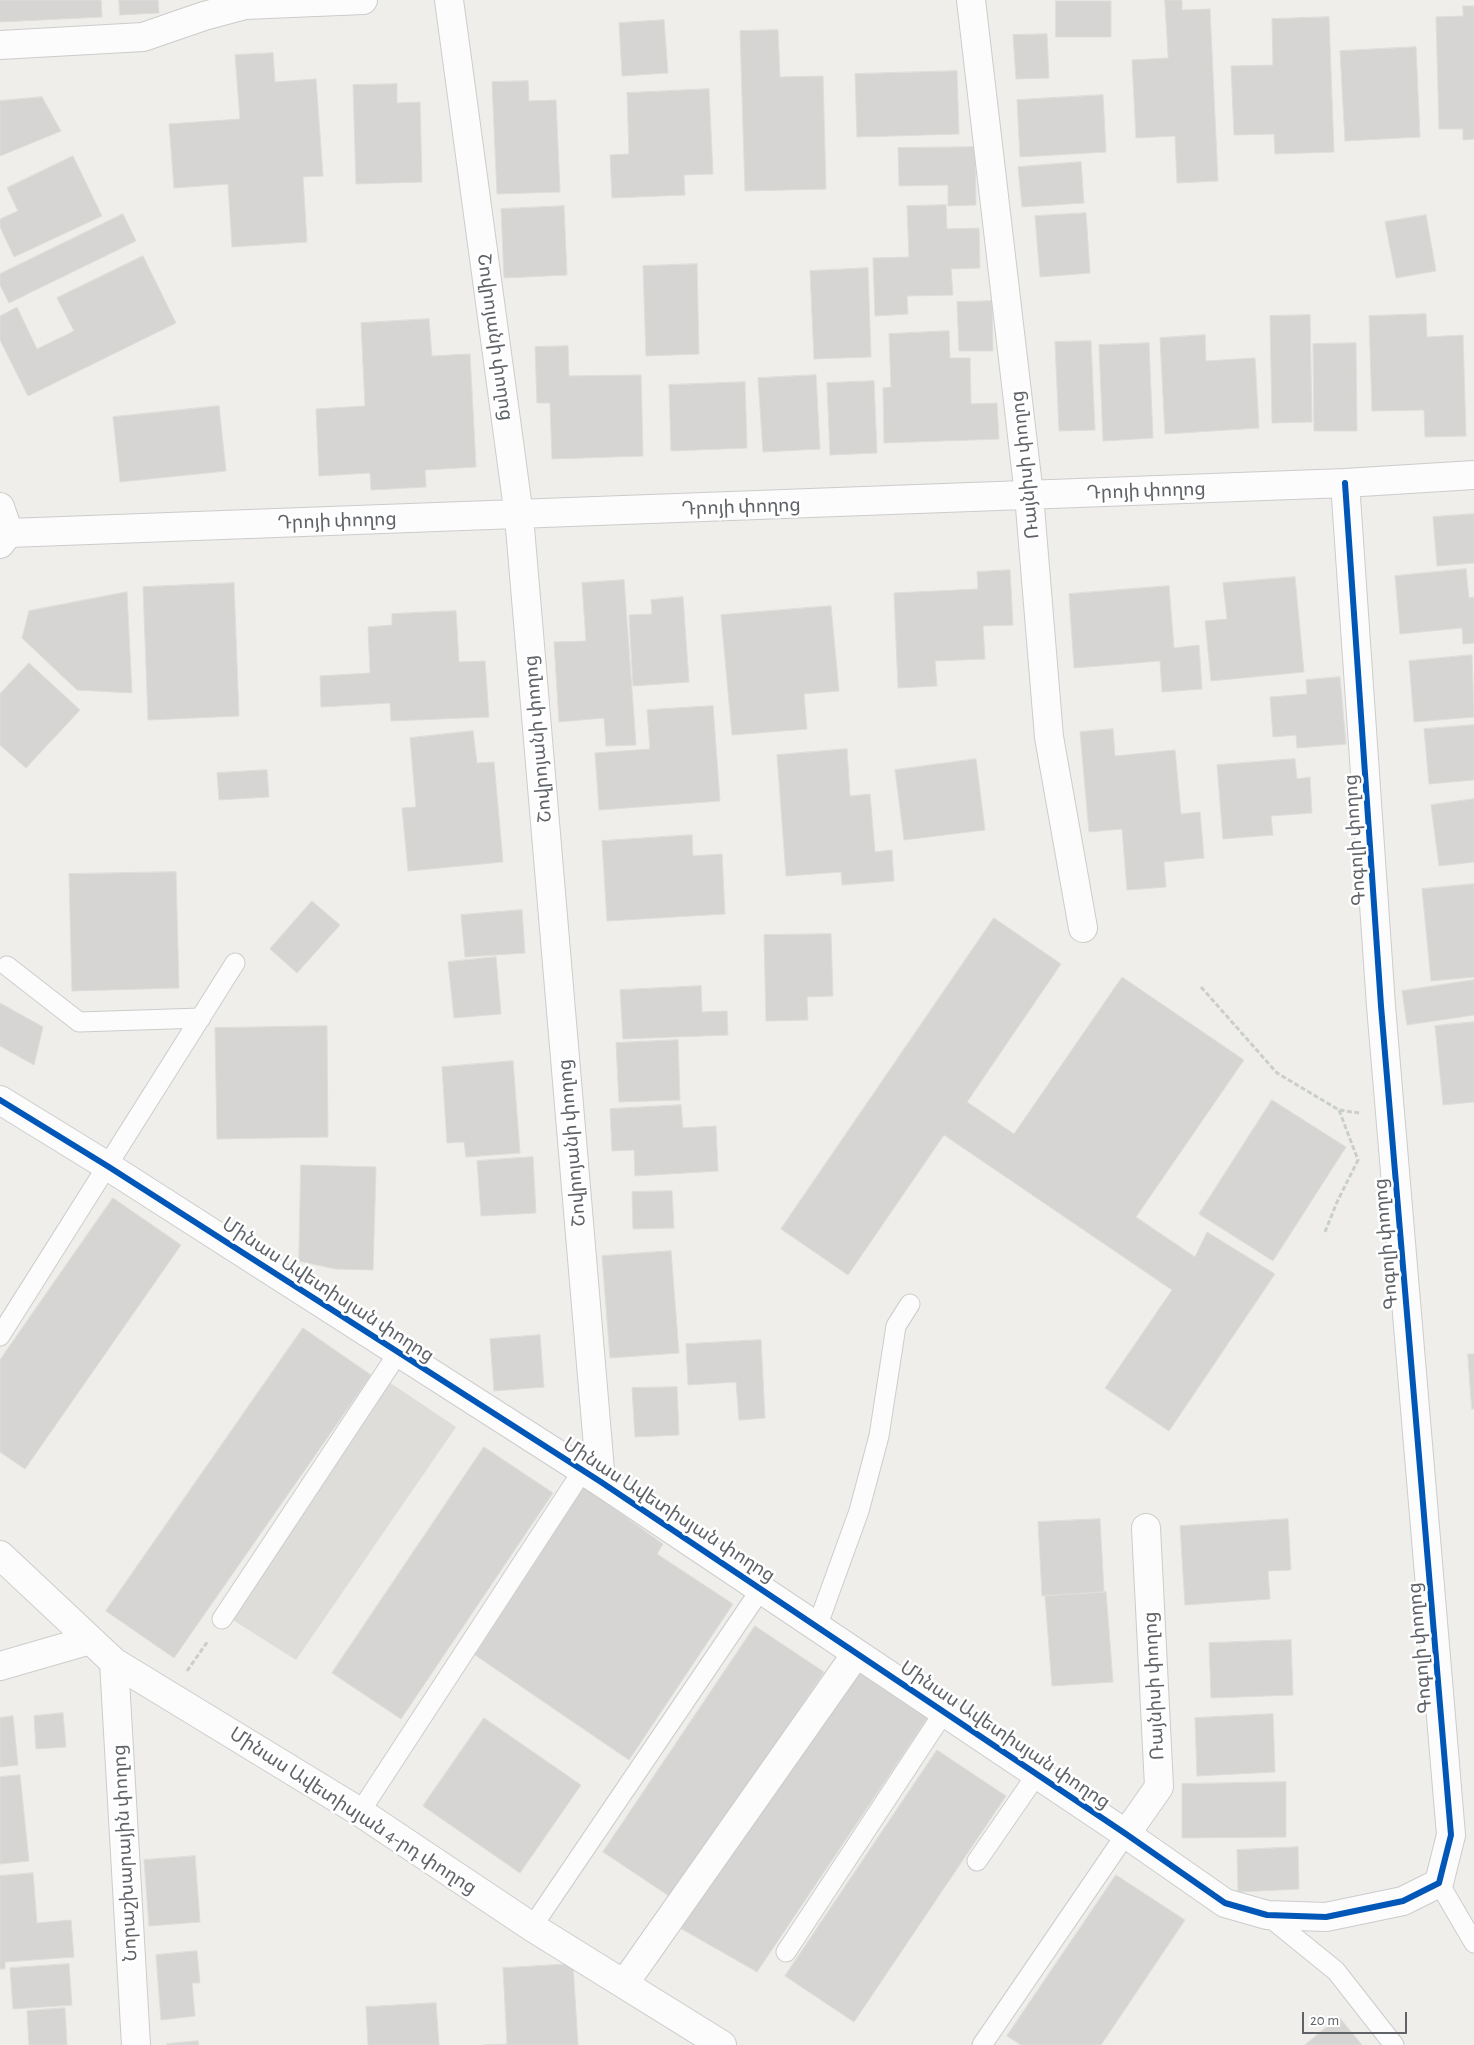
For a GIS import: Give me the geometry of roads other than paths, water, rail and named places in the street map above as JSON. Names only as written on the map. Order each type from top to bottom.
[{"type":"street","points":[[0,45],[143,37],[204,8],[363,0]]},
{"type":"street","name":"Շովրոյանի փողոց","points":[[449,0],[519,516],[592,1476]]},
{"type":"street","name":"Ռայնիսի փողոց","points":[[971,0],[1029,495],[1049,736],[1083,928]]},
{"type":"street","name":"Դրոյի փողոց","points":[[0,507],[4,538],[1345,483],[1474,475]]},
{"type":"street","name":"Գոգոլի փողոց","points":[[1345,483],[1390,1117],[1451,1835],[1439,1883]]},
{"type":"street","name":"Մինաս Ավետիսյան փողոց","points":[[0,1100],[592,1476],[1226,1903],[1267,1915],[1326,1917],[1403,1901],[1439,1883]]},
{"type":"street","name":"Ռայնիսի փողոց","points":[[1126,1834],[1159,1787],[1146,1528]]},
{"type":"street","name":"Մինաս Ավետիսյան 4-րդ փողոց","points":[[0,1555],[114,1662],[360,1812],[532,1927],[722,2045]]},
{"type":"street","points":[[0,1666],[90,1640]]},
{"type":"street","points":[[624,1984],[856,1654]]},
{"type":"street","name":"Նորաշխարային փողոց","points":[[114,1662],[136,2045]]},
{"type":"lane","points":[[0,1336],[235,963]]},
{"type":"lane","points":[[7,966],[79,1022],[201,1018]]},
{"type":"lane","points":[[817,1627],[859,1511],[880,1436],[896,1326],[910,1304]]},
{"type":"lane","points":[[222,1619],[398,1353]]},
{"type":"lane","points":[[360,1812],[592,1476]]},
{"type":"lane","points":[[532,1927],[761,1589]]},
{"type":"lane","points":[[786,1952],[944,1712]]},
{"type":"lane","points":[[977,1861],[1037,1774]]},
{"type":"lane","points":[[982,2045],[1126,1834]]},
{"type":"lane","points":[[1439,1883],[1474,1943]]},
{"type":"lane","points":[[1267,1915],[1336,1970],[1394,2045]]}]
